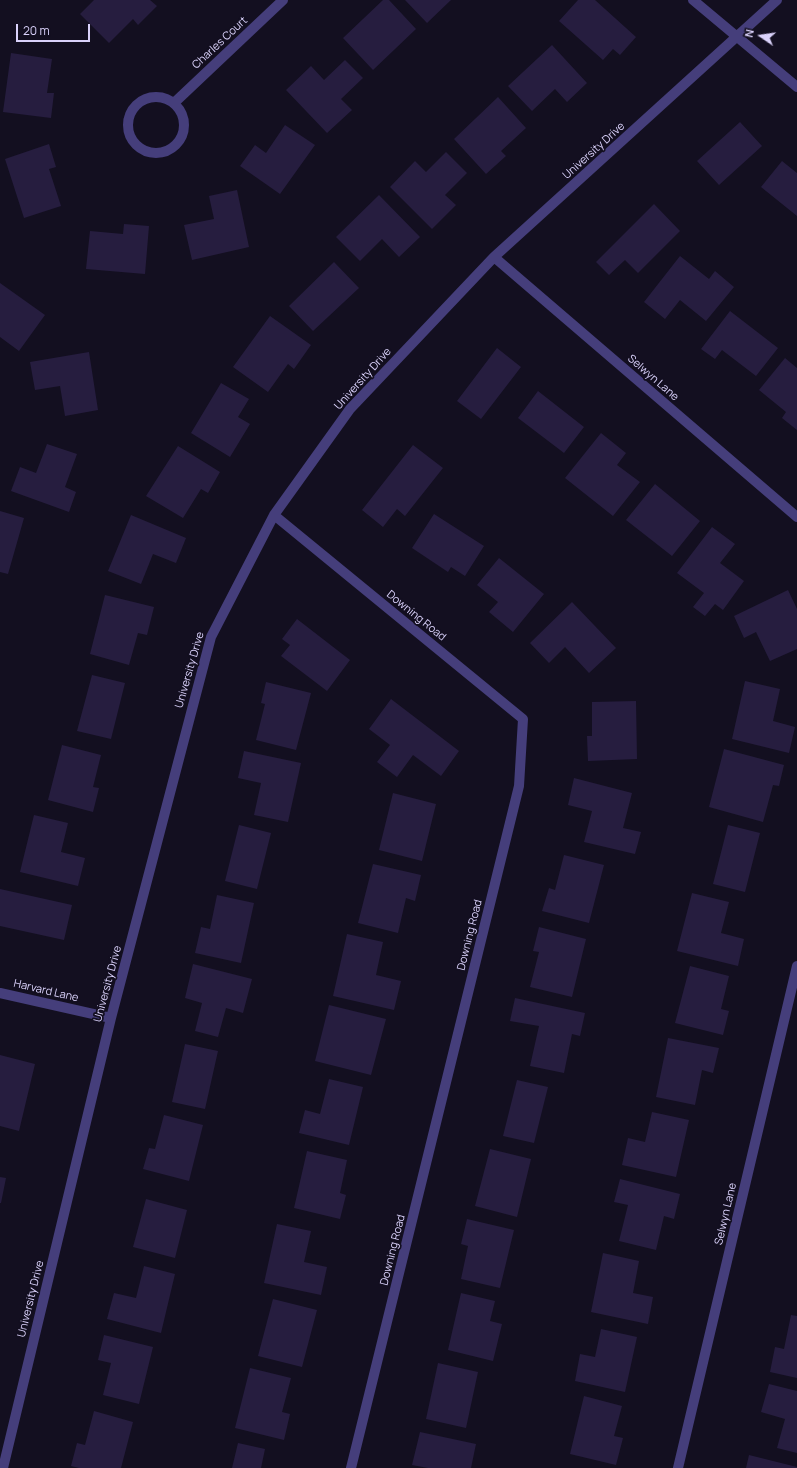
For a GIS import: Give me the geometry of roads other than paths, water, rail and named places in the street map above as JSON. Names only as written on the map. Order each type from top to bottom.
[{"type":"street","name":"Charles Court","points":[[174,103],[283,0]]},
{"type":"street","points":[[693,0],[797,87]]},
{"type":"street","name":"University Drive","points":[[3,1468],[111,1018],[210,637],[274,515],[350,409],[494,257],[777,0]]},
{"type":"street","points":[[148,98],[166,98],[174,103],[180,110],[184,119],[182,137],[177,144],[169,150],[161,153],[151,153],[143,150],[135,144],[130,136],[129,127],[129,118],[133,110],[148,98]]},
{"type":"street","name":"Selwyn Lane","points":[[494,257],[797,517]]},
{"type":"street","name":"Downing Road","points":[[274,515],[523,719],[519,786],[352,1468]]},
{"type":"street","name":"Selwyn Lane","points":[[678,1468],[797,966]]},
{"type":"street","name":"Harvard Lane","points":[[0,993],[111,1018]]}]
